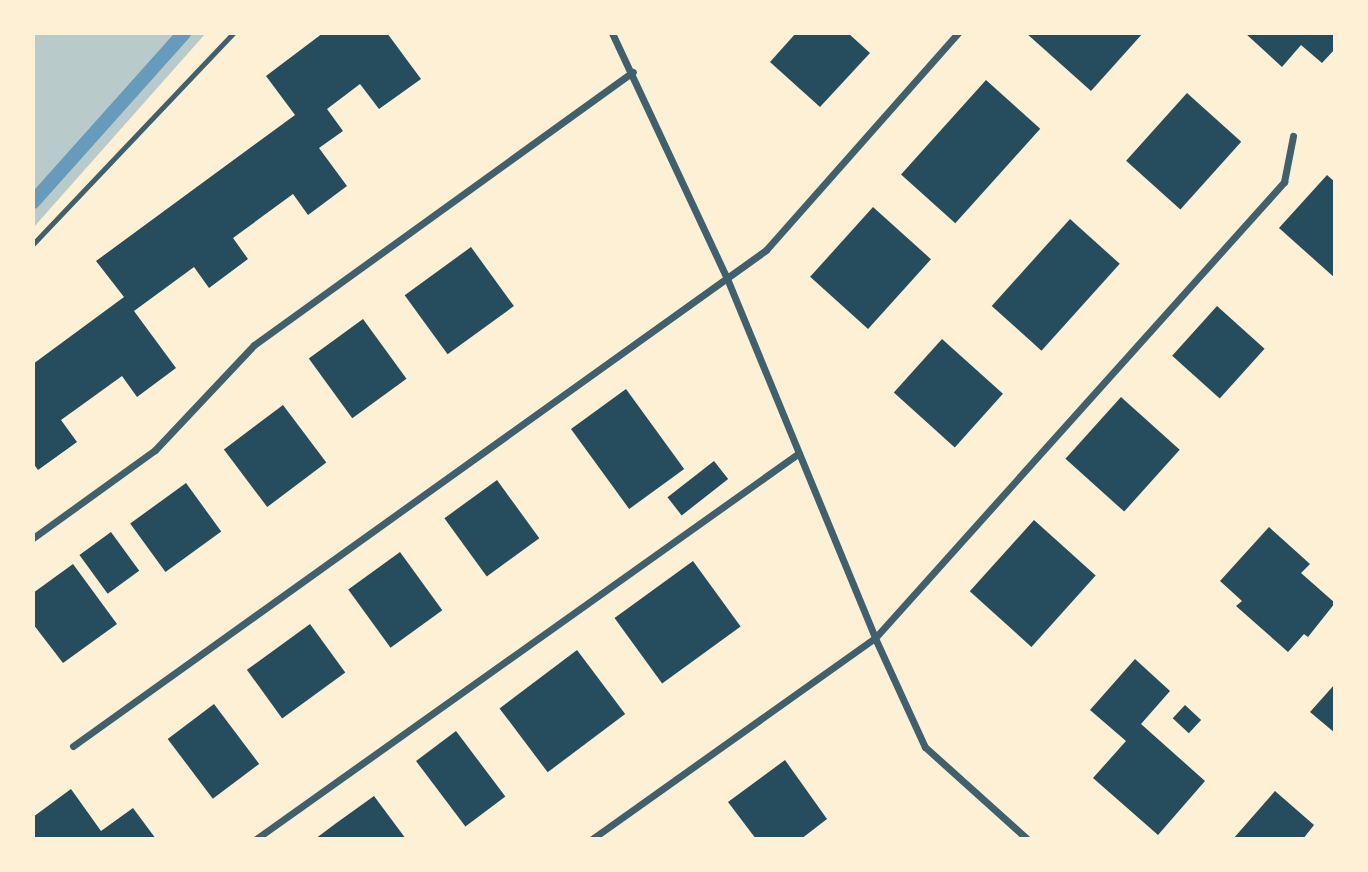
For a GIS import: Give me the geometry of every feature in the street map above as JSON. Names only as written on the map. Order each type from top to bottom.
[{"type":"street","points":[[612,33],[633,72],[726,276],[875,638],[925,747],[1027,839]]},
{"type":"street","points":[[73,746],[726,276],[766,250],[958,33]]},
{"type":"street","points":[[33,538],[155,450],[254,345],[633,72]]},
{"type":"street","points":[[592,839],[875,638],[1284,182],[1293,136]]},
{"type":"street","points":[[256,839],[799,453]]},
{"type":"lane","points":[[33,244],[233,33]]},
{"type":"shaded area","points":[[33,33],[206,33],[33,228]]},
{"type":"building","points":[[323,33],[387,33],[421,79],[379,109],[360,84],[327,109],[343,131],[319,148],[347,186],[308,215],[293,194],[233,238],[248,259],[209,288],[194,267],[134,311],[176,368],[137,397],[122,376],[61,420],[77,442],[38,470],[33,463],[33,364],[124,297],[96,261],[295,115],[266,76]]},
{"type":"building","points":[[796,33],[848,33],[870,53],[820,107],[770,62]]},
{"type":"building","points":[[1026,33],[1143,33],[1091,91]]},
{"type":"building","points":[[1245,33],[1335,33],[1335,49],[1322,63],[1301,45],[1282,67]]},
{"type":"building","points":[[986,80],[1040,129],[955,223],[901,174]]},
{"type":"building","points":[[1187,93],[1241,142],[1180,209],[1126,161]]},
{"type":"building","points":[[1327,175],[1335,182],[1335,278],[1279,228]]},
{"type":"building","points":[[873,207],[931,259],[868,329],[810,277]]},
{"type":"building","points":[[1070,219],[1120,264],[1042,351],[992,306]]},
{"type":"building","points":[[471,247],[514,306],[448,354],[405,295]]},
{"type":"building","points":[[1217,306],[1265,349],[1220,399],[1172,356]]},
{"type":"building","points":[[363,319],[406,379],[352,418],[309,358]]},
{"type":"building","points":[[942,339],[1003,394],[955,447],[894,393]]},
{"type":"building","points":[[626,389],[684,469],[629,509],[571,429]]},
{"type":"building","points":[[1121,397],[1180,450],[1124,512],[1065,459]]},
{"type":"building","points":[[283,405],[326,463],[267,507],[224,450]]},
{"type":"building","points":[[714,461],[728,479],[682,515],[668,497]]},
{"type":"building","points":[[497,480],[539,538],[487,576],[444,518]]},
{"type":"building","points":[[186,483],[221,532],[165,572],[130,524]]},
{"type":"building","points":[[1034,520],[1096,576],[1031,647],[970,591]]},
{"type":"building","points":[[1269,527],[1310,564],[1301,573],[1335,603],[1308,637],[1304,634],[1288,652],[1236,606],[1242,601],[1220,581]]},
{"type":"building","points":[[111,532],[139,571],[108,594],[79,555]]},
{"type":"building","points":[[400,552],[442,610],[391,648],[348,590]]},
{"type":"building","points":[[693,561],[741,627],[662,684],[615,618]]},
{"type":"building","points":[[73,564],[117,624],[63,663],[33,624],[33,593]]},
{"type":"building","points":[[310,624],[345,673],[282,718],[247,670]]},
{"type":"building","points":[[577,650],[625,714],[548,772],[500,708]]},
{"type":"building","points":[[1135,659],[1170,691],[1141,724],[1205,781],[1158,835],[1093,778],[1126,741],[1090,710]]},
{"type":"building","points":[[1335,684],[1335,733],[1310,712]]},
{"type":"building","points":[[214,704],[259,764],[213,799],[168,739]]},
{"type":"building","points":[[1185,705],[1201,720],[1189,733],[1173,718]]},
{"type":"building","points":[[456,731],[505,796],[465,827],[416,761]]},
{"type":"building","points":[[785,760],[827,819],[801,839],[756,839],[728,802]]},
{"type":"building","points":[[71,789],[101,831],[133,808],[156,839],[33,839],[33,817]]},
{"type":"building","points":[[1275,791],[1314,825],[1303,839],[1233,839]]},
{"type":"building","points":[[374,796],[406,839],[315,839],[335,824]]},
{"type":"waterway","points":[[33,202],[184,33]]}]
